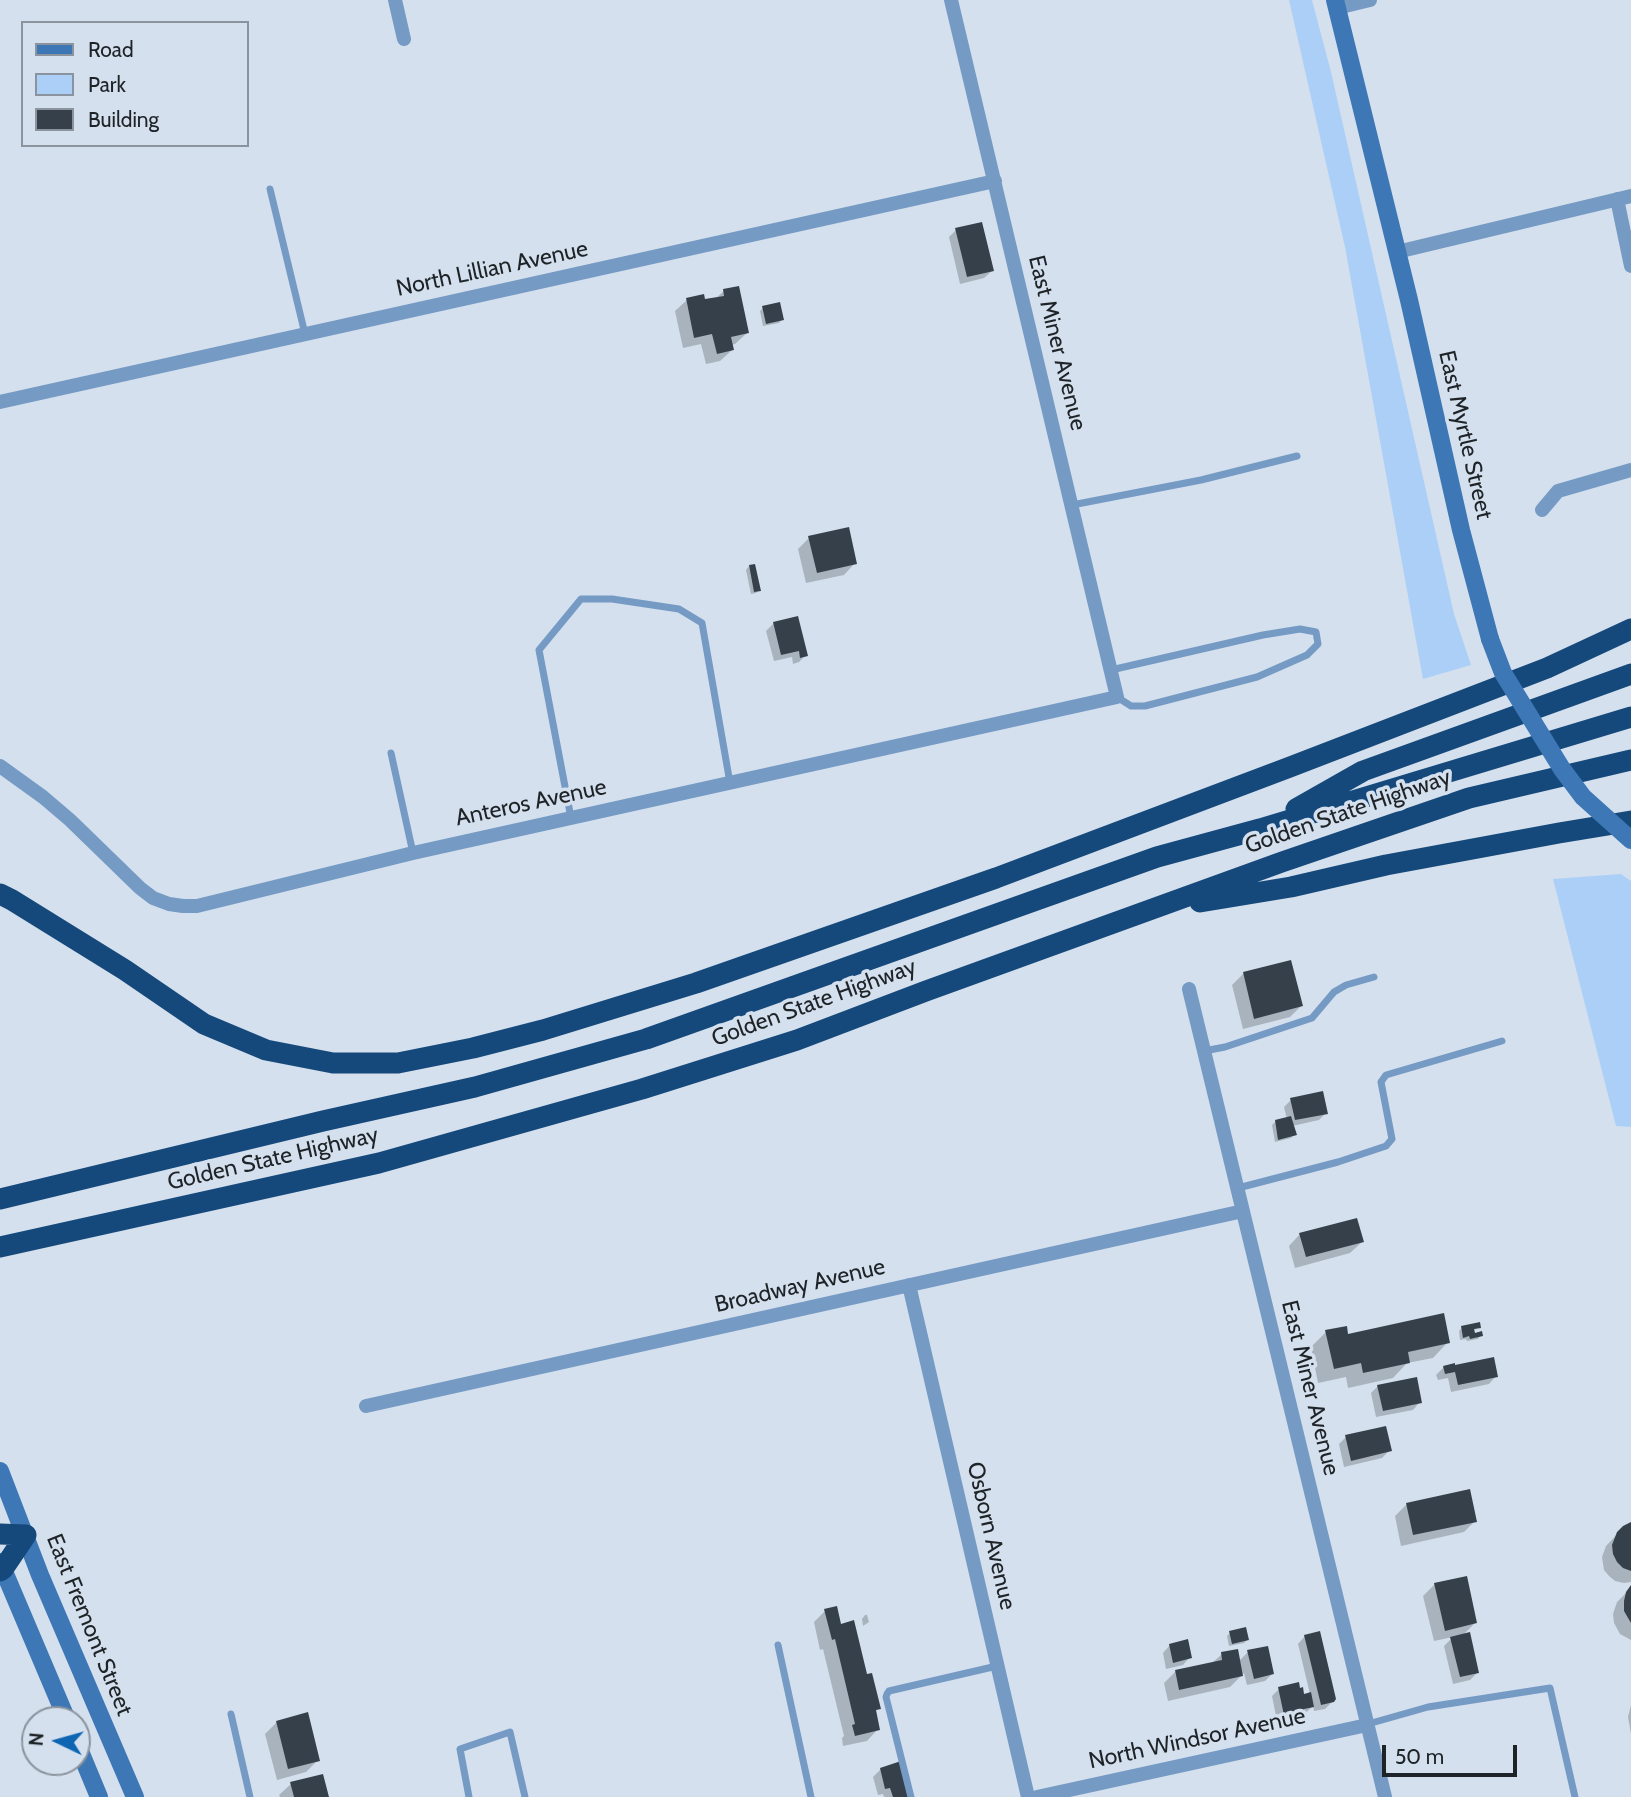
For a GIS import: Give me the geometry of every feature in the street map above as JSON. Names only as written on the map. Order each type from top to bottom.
[{"type":"highway","points":[[0,894],[125,970],[205,1024],[241,1040],[266,1050],[333,1063],[398,1063],[543,1030],[722,974],[996,878],[1547,668],[1631,629]]},
{"type":"highway","points":[[1260,829],[1363,771],[1631,674]]},
{"type":"highway","name":"Golden State Highway","points":[[0,1199],[475,1087],[646,1039],[1157,857],[1260,829],[1631,717]]},
{"type":"highway","name":"Golden State Highway","points":[[2,1247],[379,1163],[631,1093],[797,1040],[1282,862],[1469,798],[1631,760]]},
{"type":"highway","points":[[1150,910],[1291,887],[1387,865],[1631,821]]},
{"type":"highway","points":[[0,1534],[26,1535]]},
{"type":"highway","points":[[1,1567],[26,1535]]},
{"type":"street","points":[[395,0],[404,39]]},
{"type":"street","name":"East Miner Avenue","points":[[951,0],[1117,697]]},
{"type":"street","points":[[1336,4],[1370,0]]},
{"type":"street","name":"East Myrtle Street","points":[[1336,4],[1461,530],[1490,639],[1503,673],[1562,769],[1583,797],[1631,840]]},
{"type":"street","name":"North Lillian Avenue","points":[[0,402],[995,181]]},
{"type":"street","points":[[1397,252],[1624,198],[1631,266]]},
{"type":"street","points":[[1542,510],[1558,491],[1631,470]]},
{"type":"street","name":"Anteros Avenue","points":[[0,766],[70,820],[139,888],[153,898],[169,904],[197,906],[413,853],[1117,697]]},
{"type":"street","name":"East Miner Avenue","points":[[1189,989],[1385,1797]]},
{"type":"street","name":"Broadway Avenue","points":[[366,1406],[1243,1211]]},
{"type":"street","name":"Osborn Avenue","points":[[909,1285],[1028,1797]]},
{"type":"street","name":"East Fremont Street","points":[[0,1471],[40,1575],[135,1797]]},
{"type":"street","points":[[1,1567],[61,1706]]},
{"type":"street","name":"North Windsor Avenue","points":[[1037,1797],[1367,1725]]},
{"type":"street","points":[[90,1776],[99,1797]]},
{"type":"lane","points":[[270,189],[305,334]]},
{"type":"lane","points":[[1072,505],[1201,481],[1297,456]]},
{"type":"lane","points":[[571,818],[539,650],[581,599],[612,598],[679,609],[702,623],[730,783]]},
{"type":"lane","points":[[1111,670],[1263,635],[1300,629],[1316,632],[1318,644],[1307,655],[1257,677],[1145,706],[1131,706],[1117,697]]},
{"type":"lane","points":[[391,753],[413,853]]},
{"type":"lane","points":[[1204,1051],[1312,1018],[1334,992],[1346,985],[1374,977]]},
{"type":"lane","points":[[1237,1188],[1338,1163],[1386,1146],[1392,1139],[1381,1082],[1386,1075],[1502,1041]]},
{"type":"lane","points":[[778,1645],[811,1797]]},
{"type":"lane","points":[[911,1797],[887,1694],[889,1691],[998,1666]]},
{"type":"lane","points":[[1367,1725],[1428,1707],[1550,1688],[1575,1797]]},
{"type":"lane","points":[[231,1714],[250,1797]]},
{"type":"lane","points":[[469,1797],[460,1749],[510,1731],[525,1797]]},
{"type":"green space","points":[[1289,0],[1312,0],[1331,72],[1454,614],[1471,665],[1423,679],[1345,247]]},
{"type":"green space","points":[[1621,874],[1631,881],[1631,1127],[1616,1126],[1553,879]]},
{"type":"building","points":[[982,222],[994,271],[967,277],[955,228]]},
{"type":"building","points":[[739,286],[749,333],[731,337],[734,350],[717,354],[712,334],[694,338],[686,298],[704,294],[705,299],[724,296],[723,289]]},
{"type":"building","points":[[780,302],[784,320],[766,324],[762,306]]},
{"type":"building","points":[[849,527],[857,564],[817,573],[808,536]]},
{"type":"building","points":[[755,564],[761,591],[754,592],[749,565]]},
{"type":"building","points":[[798,616],[808,656],[800,658],[799,651],[781,655],[773,622]]},
{"type":"building","points":[[1291,960],[1303,1006],[1254,1019],[1243,972]]},
{"type":"building","points":[[1323,1091],[1328,1114],[1295,1120],[1290,1098]]},
{"type":"building","points":[[1291,1116],[1297,1135],[1278,1140],[1275,1120]]},
{"type":"building","points":[[1357,1218],[1364,1242],[1306,1257],[1299,1233]]},
{"type":"building","points":[[1444,1313],[1450,1343],[1408,1352],[1410,1363],[1363,1373],[1361,1363],[1334,1369],[1325,1330],[1347,1326],[1348,1334]]},
{"type":"building","points":[[1480,1322],[1481,1328],[1474,1329],[1475,1333],[1482,1331],[1483,1336],[1463,1338],[1461,1326]]},
{"type":"building","points":[[1494,1357],[1498,1377],[1458,1385],[1455,1372],[1445,1374],[1443,1366]]},
{"type":"building","points":[[1417,1377],[1422,1403],[1383,1411],[1377,1385]]},
{"type":"building","points":[[1386,1426],[1392,1451],[1351,1461],[1345,1435]]},
{"type":"building","points":[[1470,1489],[1477,1522],[1413,1535],[1406,1503]]},
{"type":"building","points":[[1631,1522],[1631,1571],[1617,1562],[1612,1545],[1617,1532]]},
{"type":"building","points":[[1467,1576],[1477,1623],[1445,1631],[1434,1583]]},
{"type":"building","points":[[1631,1585],[1631,1623],[1624,1611],[1624,1601]]},
{"type":"building","points":[[837,1606],[841,1624],[854,1620],[867,1674],[872,1673],[881,1709],[876,1710],[880,1730],[855,1736],[852,1725],[855,1724],[835,1639],[832,1640],[824,1609]]},
{"type":"building","points":[[1246,1627],[1249,1640],[1232,1644],[1229,1631]]},
{"type":"building","points":[[1320,1631],[1336,1699],[1321,1705],[1304,1635]]},
{"type":"building","points":[[1470,1632],[1479,1673],[1460,1677],[1450,1637]]},
{"type":"building","points":[[1188,1639],[1192,1658],[1173,1663],[1169,1644]]},
{"type":"building","points":[[1268,1646],[1274,1674],[1254,1679],[1247,1650]]},
{"type":"building","points":[[1238,1649],[1243,1676],[1179,1690],[1175,1670],[1222,1660],[1221,1652]]},
{"type":"building","points":[[1299,1682],[1304,1694],[1311,1692],[1314,1707],[1304,1709],[1305,1715],[1285,1720],[1278,1687]]},
{"type":"building","points":[[308,1712],[320,1761],[288,1769],[276,1721]]},
{"type":"building","points":[[901,1761],[910,1797],[893,1797],[890,1788],[885,1789],[880,1768]]},
{"type":"building","points":[[323,1774],[329,1797],[294,1797],[290,1782]]}]
